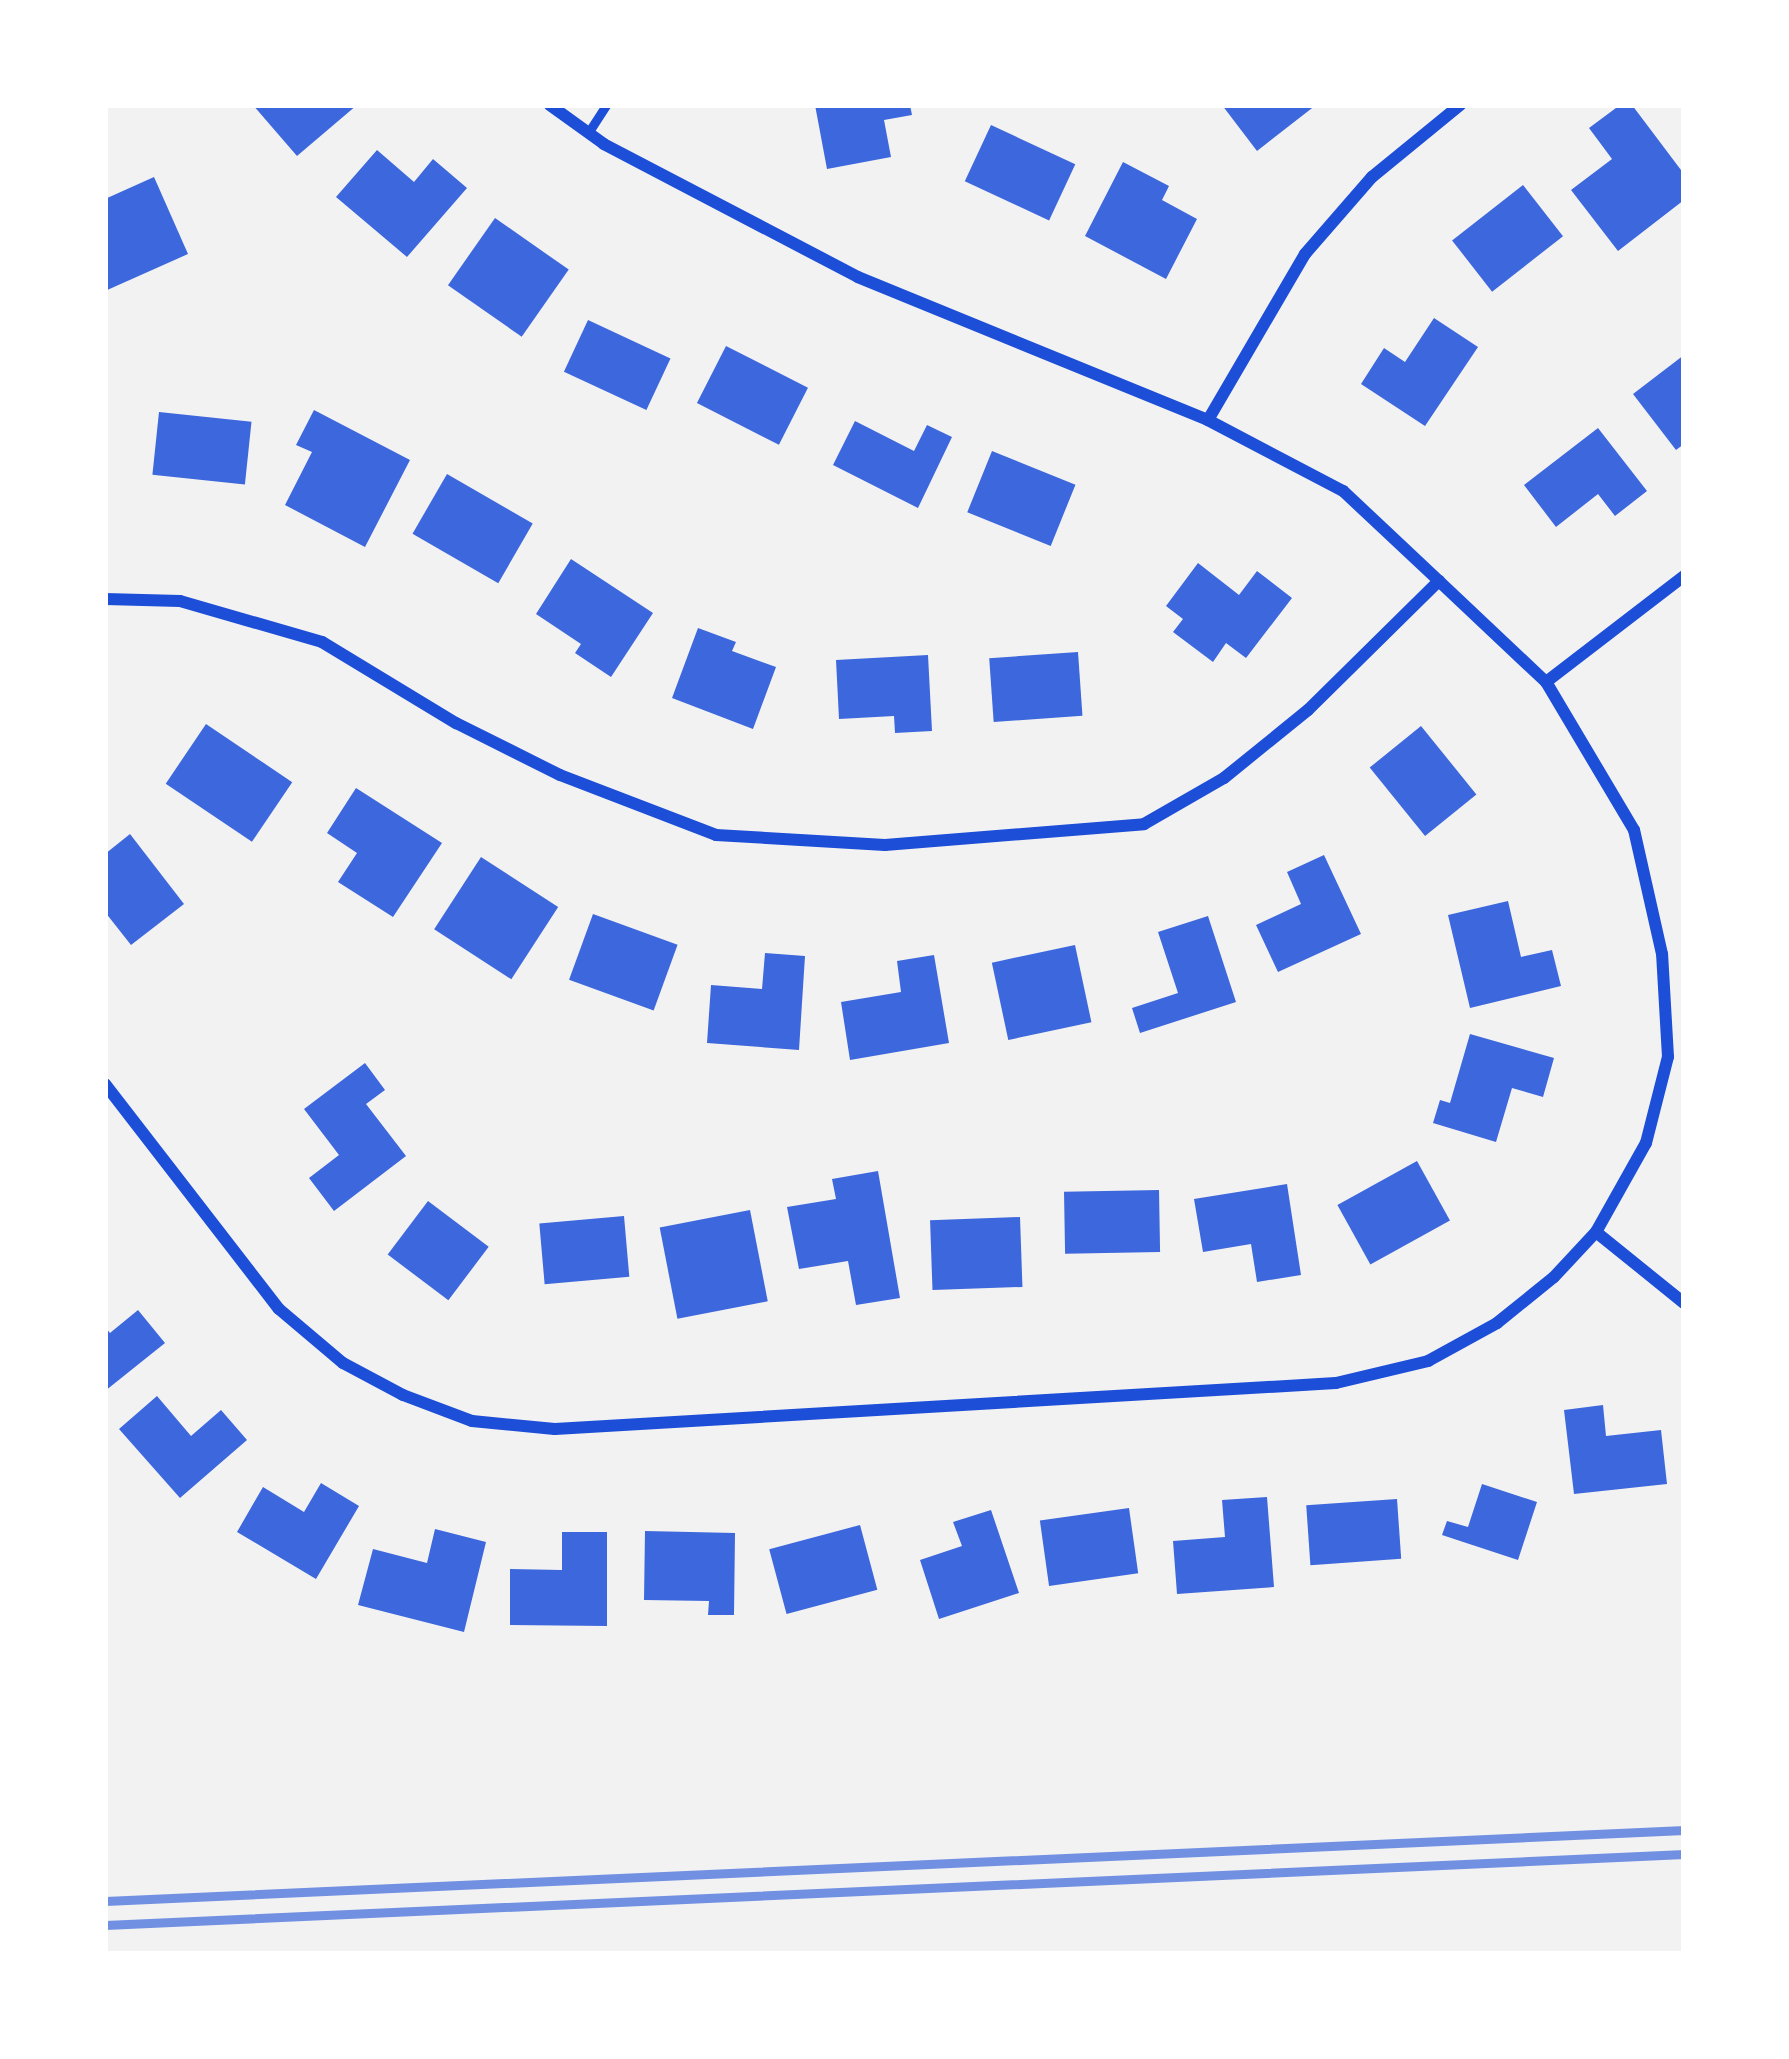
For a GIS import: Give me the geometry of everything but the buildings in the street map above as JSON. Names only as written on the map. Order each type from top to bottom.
[{"type":"street","points":[[105,1084],[279,1309],[343,1363],[403,1395],[472,1420],[555,1429],[1336,1384],[1428,1361],[1497,1323],[1554,1276],[1596,1232],[1646,1142],[1668,1057],[1662,955],[1634,830],[1546,682],[1343,490],[1208,420],[859,278],[588,133],[550,105]]},
{"type":"street","points":[[1208,420],[1305,254],[1372,178],[1460,105]]},
{"type":"street","points":[[1546,682],[1684,576]]},
{"type":"street","points":[[105,598],[180,602],[322,642],[456,723],[560,776],[716,836],[885,845],[1144,824],[1225,778],[1291,724],[1439,581]]},
{"type":"street","points":[[1596,1232],[1684,1303]]},
{"type":"lane","points":[[588,133],[606,105]]},
{"type":"railway","points":[[105,1901],[1684,1830]]},
{"type":"railway","points":[[105,1925],[1684,1854]]}]
